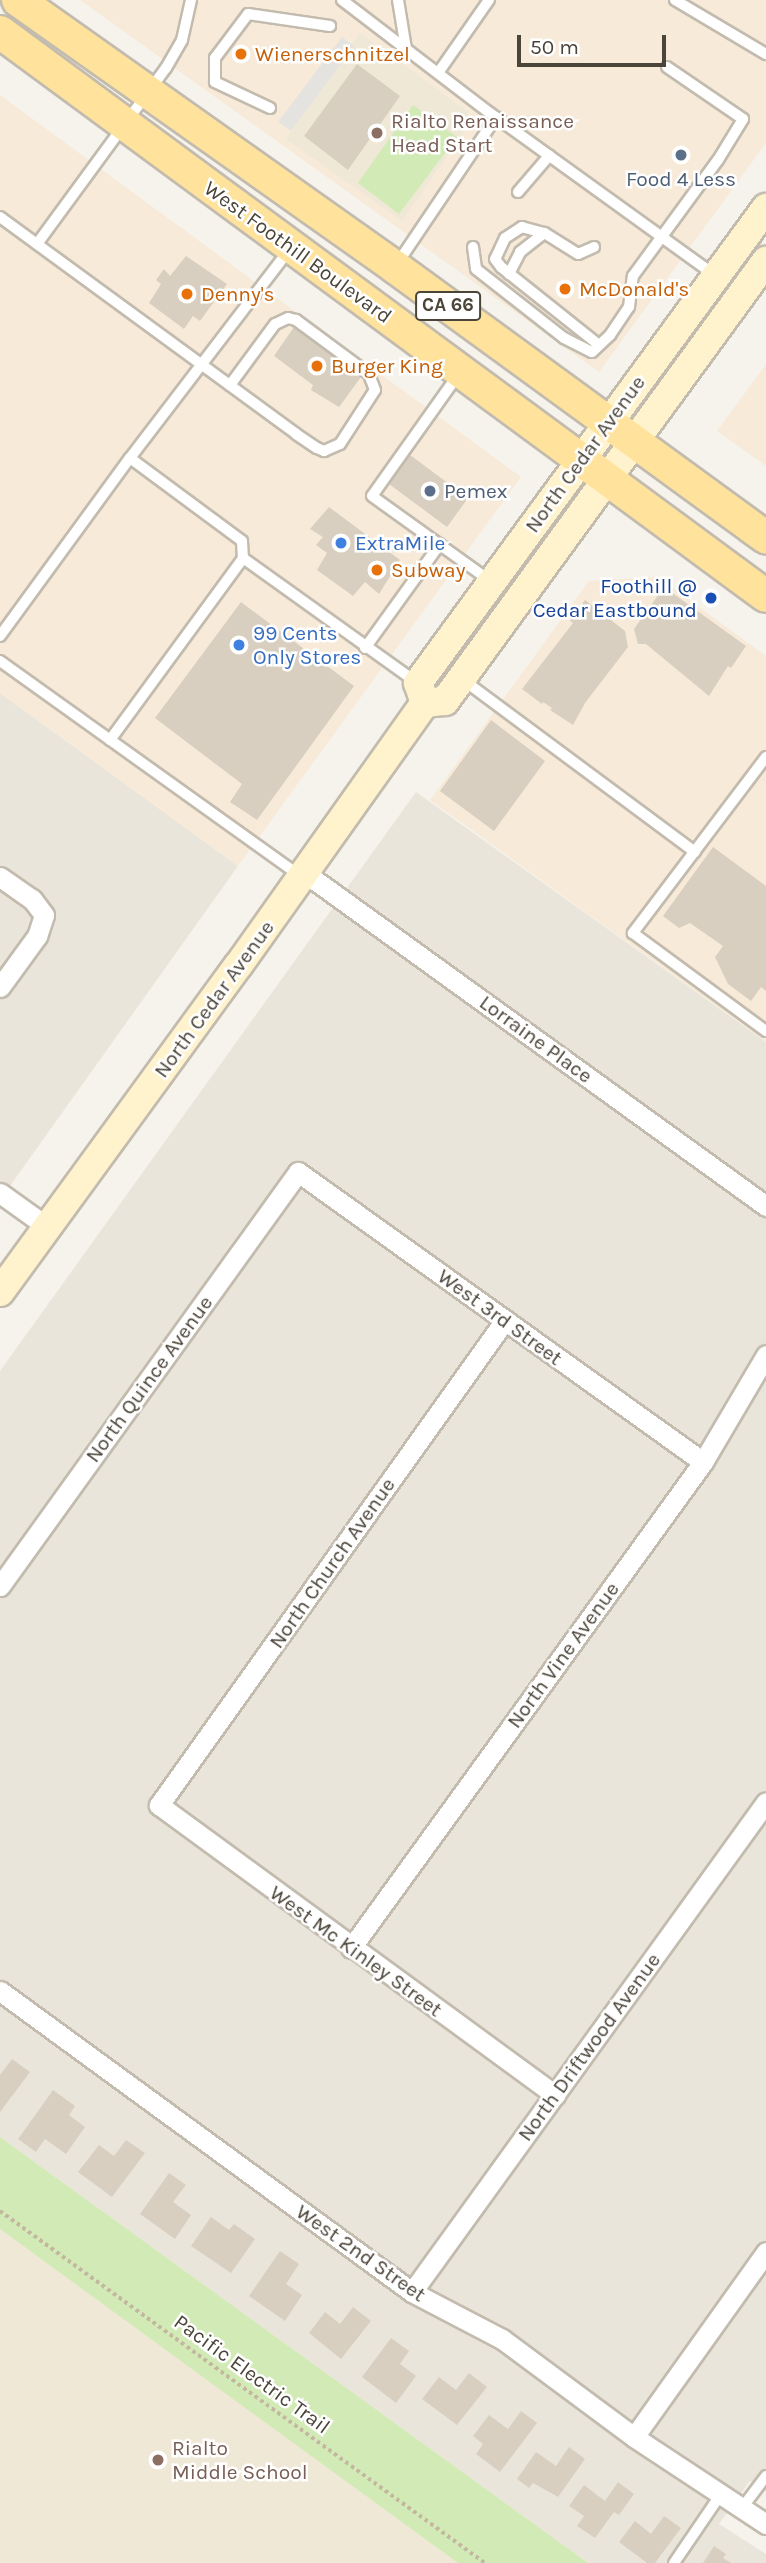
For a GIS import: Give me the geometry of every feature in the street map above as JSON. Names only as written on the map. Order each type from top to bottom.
[{"type":"main road","name":"West Foothill Boulevard","points":[[18,0],[395,267],[766,538]]},
{"type":"main road","name":"West Foothill Boulevard","points":[[0,32],[766,596]]},
{"type":"main road","name":"North Cedar Avenue","points":[[0,1292],[304,875],[491,582],[766,208]]},
{"type":"main road","name":"North Cedar Avenue","points":[[421,693],[445,701],[766,261]]},
{"type":"street","name":"Lorraine Place","points":[[304,875],[766,1206]]},
{"type":"street","points":[[0,877],[32,899],[44,915],[37,936],[0,987]]},
{"type":"street","name":"West 3rd Street","points":[[298,1172],[703,1462]]},
{"type":"street","name":"North Quince Avenue","points":[[0,1586],[298,1172]]},
{"type":"street","points":[[0,1193],[46,1226]]},
{"type":"street","name":"North Church Avenue","points":[[159,1805],[505,1320]]},
{"type":"street","name":"North Vine Avenue","points":[[351,1948],[703,1462],[766,1355]]},
{"type":"street","name":"North Driftwood Avenue","points":[[412,2292],[766,1802]]},
{"type":"street","name":"West Mc Kinley Street","points":[[159,1805],[555,2095]]},
{"type":"street","name":"West 2nd Street","points":[[0,1991],[412,2292],[502,2339],[634,2437],[766,2524]]},
{"type":"street","points":[[634,2437],[766,2252]]},
{"type":"lane","points":[[37,244],[126,125],[183,40],[191,0]]},
{"type":"lane","points":[[342,0],[496,117],[716,276]]},
{"type":"lane","points":[[398,0],[406,49]]},
{"type":"lane","points":[[438,73],[489,0]]},
{"type":"lane","points":[[675,0],[766,54]]},
{"type":"lane","points":[[270,108],[215,82],[215,58],[248,14],[330,26]]},
{"type":"lane","points":[[473,247],[476,270],[564,338],[592,352],[610,335],[629,307],[633,276],[718,160],[743,119],[667,67]]},
{"type":"lane","points":[[395,267],[496,117]]},
{"type":"lane","points":[[518,192],[549,156]]},
{"type":"lane","points":[[0,217],[296,434],[324,451],[340,444],[374,395],[374,381],[369,374],[296,320],[282,318],[230,385]]},
{"type":"lane","points":[[594,247],[578,254],[544,233],[522,227],[505,238],[495,259],[509,274],[599,345]]},
{"type":"lane","points":[[509,274],[520,252],[544,233]]},
{"type":"lane","points":[[0,636],[201,363],[292,247]]},
{"type":"lane","points":[[460,371],[372,496],[491,582]]},
{"type":"lane","points":[[110,740],[243,558],[242,541],[130,458]]},
{"type":"lane","points":[[365,648],[440,544]]},
{"type":"lane","points":[[243,558],[421,693]]},
{"type":"lane","points":[[0,661],[304,875]]},
{"type":"lane","points":[[461,679],[695,852]]},
{"type":"lane","points":[[766,757],[633,933],[766,1031]]},
{"type":"lane","points":[[742,2508],[766,2476]]},
{"type":"lane","points":[[674,2563],[721,2494]]},
{"type":"path","name":"Pacific Electric Trail","points":[[0,2211],[485,2563]]},
{"type":"shaded area","points":[[80,0],[766,0],[766,143],[599,372]]},
{"type":"shaded area","name":"Rialto Renaissance Head Start","points":[[360,33],[468,112],[468,126],[402,221],[286,139]]},
{"type":"shaded area","points":[[342,37],[354,46],[291,131],[278,122]]},
{"type":"shaded area","points":[[0,95],[521,477],[238,866],[0,693]]},
{"type":"shaded area","points":[[766,364],[766,466],[717,431]]},
{"type":"shaded area","points":[[658,577],[766,656],[766,1042],[430,800],[589,581]]},
{"type":"shaded area","points":[[0,693],[238,866],[0,1200]]},
{"type":"shaded area","points":[[416,792],[766,1042],[766,2491],[750,2481],[719,2524],[766,2554],[766,2563],[588,2563],[0,2137],[0,1371]]},
{"type":"shaded area","name":"Rialto Middle School","points":[[0,2229],[175,2356],[458,2563],[0,2563]]},
{"type":"green space","points":[[413,105],[457,137],[399,214],[358,183]]},
{"type":"green space","points":[[0,2137],[588,2563],[458,2563],[0,2229]]},
{"type":"building","points":[[357,64],[400,96],[348,170],[304,136]]},
{"type":"building","name":"Denny's","points":[[186,256],[227,284],[200,321],[193,316],[184,329],[149,303],[161,284],[156,280],[164,269],[170,276]]},
{"type":"building","name":"Burger King","points":[[294,327],[361,377],[339,407],[311,390],[313,385],[274,356]]},
{"type":"building","points":[[406,452],[468,498],[447,527],[385,481]]},
{"type":"building","points":[[329,507],[400,560],[379,594],[365,582],[353,596],[317,570],[327,553],[316,545],[323,537],[310,529]]},
{"type":"building","points":[[664,587],[746,646],[731,668],[728,666],[709,696],[646,644],[638,644],[634,629]]},
{"type":"building","points":[[585,600],[625,631],[628,647],[585,703],[573,725],[522,689],[573,623],[570,621]]},
{"type":"building","points":[[241,602],[354,686],[257,820],[230,802],[242,784],[155,718]]},
{"type":"building","points":[[491,720],[545,761],[494,831],[440,791]]},
{"type":"building","points":[[713,847],[766,886],[766,991],[761,987],[751,1001],[728,984],[715,957],[723,946],[690,923],[679,928],[663,916]]},
{"type":"building","points":[[12,2059],[30,2072],[0,2112],[0,2075]]},
{"type":"building","points":[[53,2090],[75,2106],[69,2115],[85,2127],[66,2154],[45,2139],[36,2152],[18,2139]]},
{"type":"building","points":[[126,2140],[145,2153],[112,2197],[78,2172],[99,2145],[114,2156]]},
{"type":"building","points":[[169,2173],[186,2185],[173,2202],[191,2215],[175,2239],[140,2214]]},
{"type":"building","points":[[211,2217],[229,2230],[234,2224],[255,2239],[231,2273],[191,2246]]},
{"type":"building","points":[[280,2251],[299,2264],[286,2284],[302,2295],[285,2321],[249,2296]]},
{"type":"building","points":[[353,2307],[371,2321],[341,2359],[309,2333],[325,2312],[340,2324]]},
{"type":"building","points":[[391,2338],[409,2351],[400,2364],[416,2376],[396,2403],[362,2377]]},
{"type":"building","points":[[469,2373],[487,2387],[457,2425],[422,2399],[439,2377],[456,2390]]},
{"type":"building","points":[[521,2411],[537,2423],[500,2472],[476,2454],[483,2444],[473,2436],[489,2415],[508,2429]]},
{"type":"building","points":[[569,2447],[585,2459],[558,2497],[533,2483],[529,2488],[517,2479],[536,2452],[556,2466]]},
{"type":"building","points":[[618,2482],[634,2494],[619,2515],[614,2512],[595,2538],[577,2526],[584,2516],[569,2506],[584,2485],[605,2501]]},
{"type":"building","points":[[664,2516],[681,2528],[655,2563],[647,2563],[619,2542],[635,2521],[651,2534]]},
{"type":"building","points":[[714,2546],[726,2554],[723,2558],[731,2563],[703,2563]]},
{"type":"place","name":"Wienerschnitzel","points":[[241,54]]},
{"type":"place","name":"Rialto Renaissance Head Start","points":[[377,133]]},
{"type":"place","name":"Food 4 Less","points":[[681,155]]},
{"type":"place","name":"McDonald's","points":[[565,289]]},
{"type":"place","name":"Denny's","points":[[187,294]]},
{"type":"place","name":"Burger King","points":[[317,366]]},
{"type":"place","name":"Pemex","points":[[430,491]]},
{"type":"place","name":"ExtraMile","points":[[341,543]]},
{"type":"place","name":"Subway","points":[[377,570]]},
{"type":"place","name":"Foothill @ Cedar Eastbound","points":[[711,598]]},
{"type":"place","name":"99 Cents Only Stores","points":[[239,645]]},
{"type":"place","name":"Rialto Middle School","points":[[158,2460]]}]
